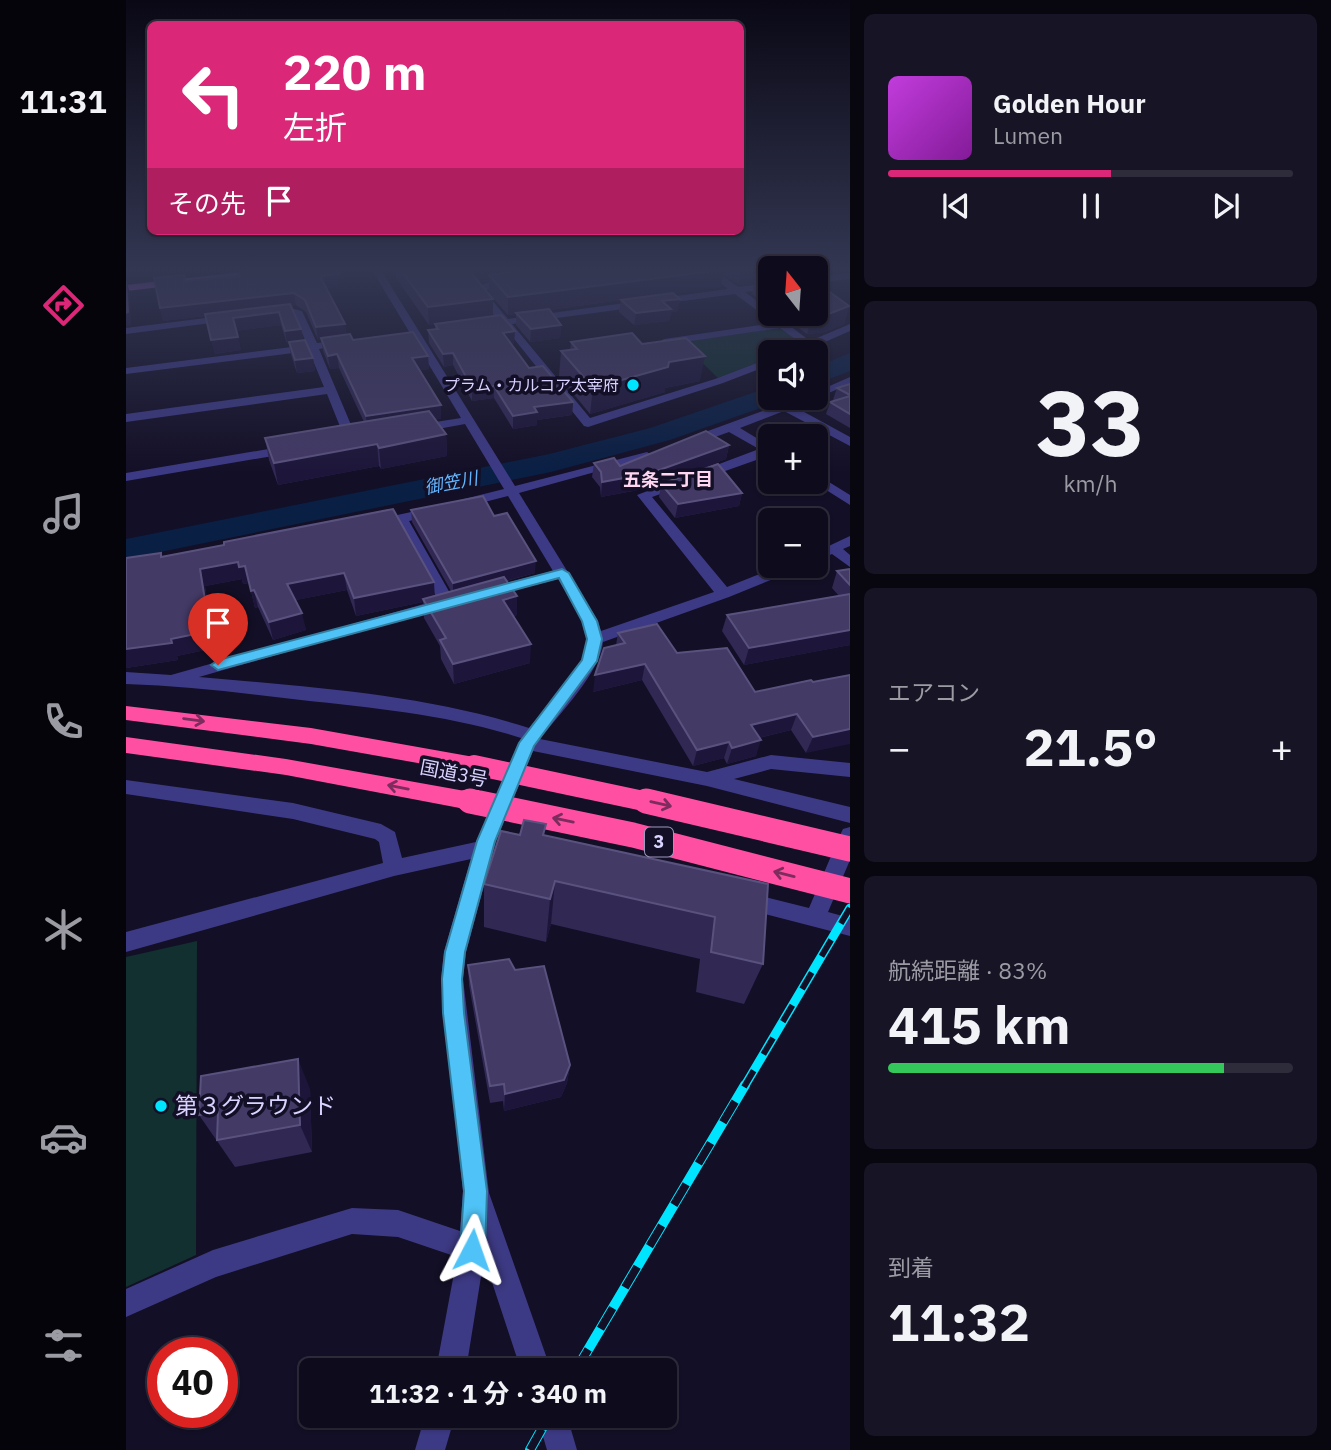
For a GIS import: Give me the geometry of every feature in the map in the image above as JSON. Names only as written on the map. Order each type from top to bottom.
[{"type":"highway","name":"国道3号","points":[[126,713],[311,736],[474,765],[655,802],[850,849]]},
{"type":"highway","name":"国道3号","points":[[126,745],[286,766],[466,800],[633,835],[850,891]]},
{"type":"street","points":[[310,338],[351,439]]},
{"type":"street","points":[[417,338],[562,573],[590,621],[595,639],[594,650],[582,673],[529,739],[485,844],[455,952],[452,979],[475,1191],[472,1250],[453,1358]]},
{"type":"street","points":[[519,338],[588,423],[758,366]]},
{"type":"street","points":[[646,345],[696,338]]},
{"type":"street","points":[[126,371],[352,342]]},
{"type":"street","points":[[538,360],[551,359]]},
{"type":"street","points":[[828,390],[850,380]]},
{"type":"street","points":[[126,418],[330,390]]},
{"type":"street","points":[[682,444],[782,410]]},
{"type":"street","points":[[791,410],[850,442]]},
{"type":"street","points":[[401,431],[469,420]]},
{"type":"street","points":[[732,428],[758,443]]},
{"type":"street","points":[[126,477],[311,446]]},
{"type":"street","points":[[364,526],[401,519],[658,453]]},
{"type":"street","points":[[724,594],[644,495],[758,454]]},
{"type":"street","points":[[828,486],[850,502]]},
{"type":"street","points":[[401,519],[459,599]]},
{"type":"street","points":[[828,552],[850,540]]},
{"type":"street","points":[[835,549],[850,563]]},
{"type":"street","points":[[167,679],[562,573]]},
{"type":"street","points":[[595,639],[763,578]]},
{"type":"street","points":[[126,678],[167,679],[388,703],[488,721],[529,739],[850,815]]},
{"type":"street","points":[[707,779],[771,762],[850,770]]},
{"type":"street","points":[[126,787],[293,811],[381,832],[387,838],[394,868]]},
{"type":"street","points":[[816,918],[850,835]]},
{"type":"street","points":[[126,942],[485,844],[513,847]]},
{"type":"street","points":[[724,896],[850,927]]},
{"type":"street","points":[[475,1191],[532,1358]]},
{"type":"street","points":[[126,1303],[213,1264],[352,1221],[395,1221],[472,1250]]},
{"type":"street","points":[[430,1450],[436,1428]]},
{"type":"street","points":[[556,1428],[562,1450]]},
{"type":"green space","points":[[710,338],[795,338],[798,340],[758,340],[758,363],[718,378],[681,342]]},
{"type":"green space","name":"第３グラウンド","points":[[197,941],[196,1255],[126,1287],[126,957]]},
{"type":"building","points":[[321,338],[352,338],[353,340],[417,338],[428,356],[412,358],[441,405],[366,416],[337,354],[328,356]]},
{"type":"building","points":[[433,338],[506,338],[529,368],[543,366],[573,402],[534,407],[537,412],[513,416],[494,386],[472,388],[453,353],[443,354]]},
{"type":"building","points":[[600,338],[636,338],[642,344],[686,338],[705,356],[669,362],[668,367],[593,388],[561,351],[577,349],[571,342]]},
{"type":"building","points":[[305,340],[313,358],[295,360],[289,342]]},
{"type":"building","points":[[850,384],[850,395],[837,388]]},
{"type":"building","points":[[850,396],[850,414],[830,402]]},
{"type":"building","points":[[429,411],[446,434],[379,448],[377,444],[274,463],[265,438]]},
{"type":"building","points":[[706,431],[729,445],[651,473],[602,482],[601,472],[594,463],[614,458],[620,466]]},
{"type":"building","points":[[718,464],[742,493],[678,504],[661,484]]},
{"type":"building","points":[[483,496],[494,516],[507,513],[536,561],[453,583],[411,510]]},
{"type":"building","points":[[393,509],[434,582],[354,598],[344,573],[287,584],[302,613],[269,622],[254,590],[251,591],[245,566],[239,567],[238,562],[200,569],[210,631],[171,639],[172,643],[126,649],[126,558],[161,553],[161,557]]},
{"type":"building","points":[[850,569],[850,585],[837,571]]},
{"type":"building","points":[[504,577],[517,596],[503,600],[531,644],[453,664],[440,640],[446,638],[423,599]]},
{"type":"building","points":[[850,594],[850,630],[749,648],[727,615]]},
{"type":"building","points":[[657,624],[677,653],[727,648],[755,692],[850,675],[850,729],[813,737],[797,714],[751,725],[761,740],[732,748],[729,742],[697,750],[645,664],[595,675],[604,648],[625,643],[618,633]]},
{"type":"building","points":[[524,820],[546,824],[543,835],[768,884],[763,964],[711,952],[715,917],[555,881],[550,899],[484,884],[501,831],[520,835]]},
{"type":"building","points":[[509,959],[515,970],[544,966],[570,1065],[564,1080],[505,1094],[504,1084],[490,1086],[468,965]]},
{"type":"building","points":[[298,1059],[300,1125],[217,1140],[218,1112],[199,1115],[201,1076]]},
{"type":"waterway","name":"御笠川","points":[[828,371],[850,361]]},
{"type":"waterway","name":"御笠川","points":[[126,549],[551,463],[660,434],[758,399]]},
{"type":"railway","points":[[744,1087],[850,908]]},
{"type":"railway","points":[[583,1358],[745,1085]]},
{"type":"railway","points":[[530,1450],[542,1428]]},
{"type":"place","name":"プラム・カルコア太宰府","points":[[633,385]]},
{"type":"place","name":"第３グラウンド","points":[[161,1106]]},
{"type":"district","name":"五条二丁目","points":[[668,480]]},
{"type":"route","points":[[218,665],[562,573],[590,621],[595,639],[590,661],[527,743],[486,841],[455,952],[452,979],[454,1013],[475,1191],[472,1250]]}]
